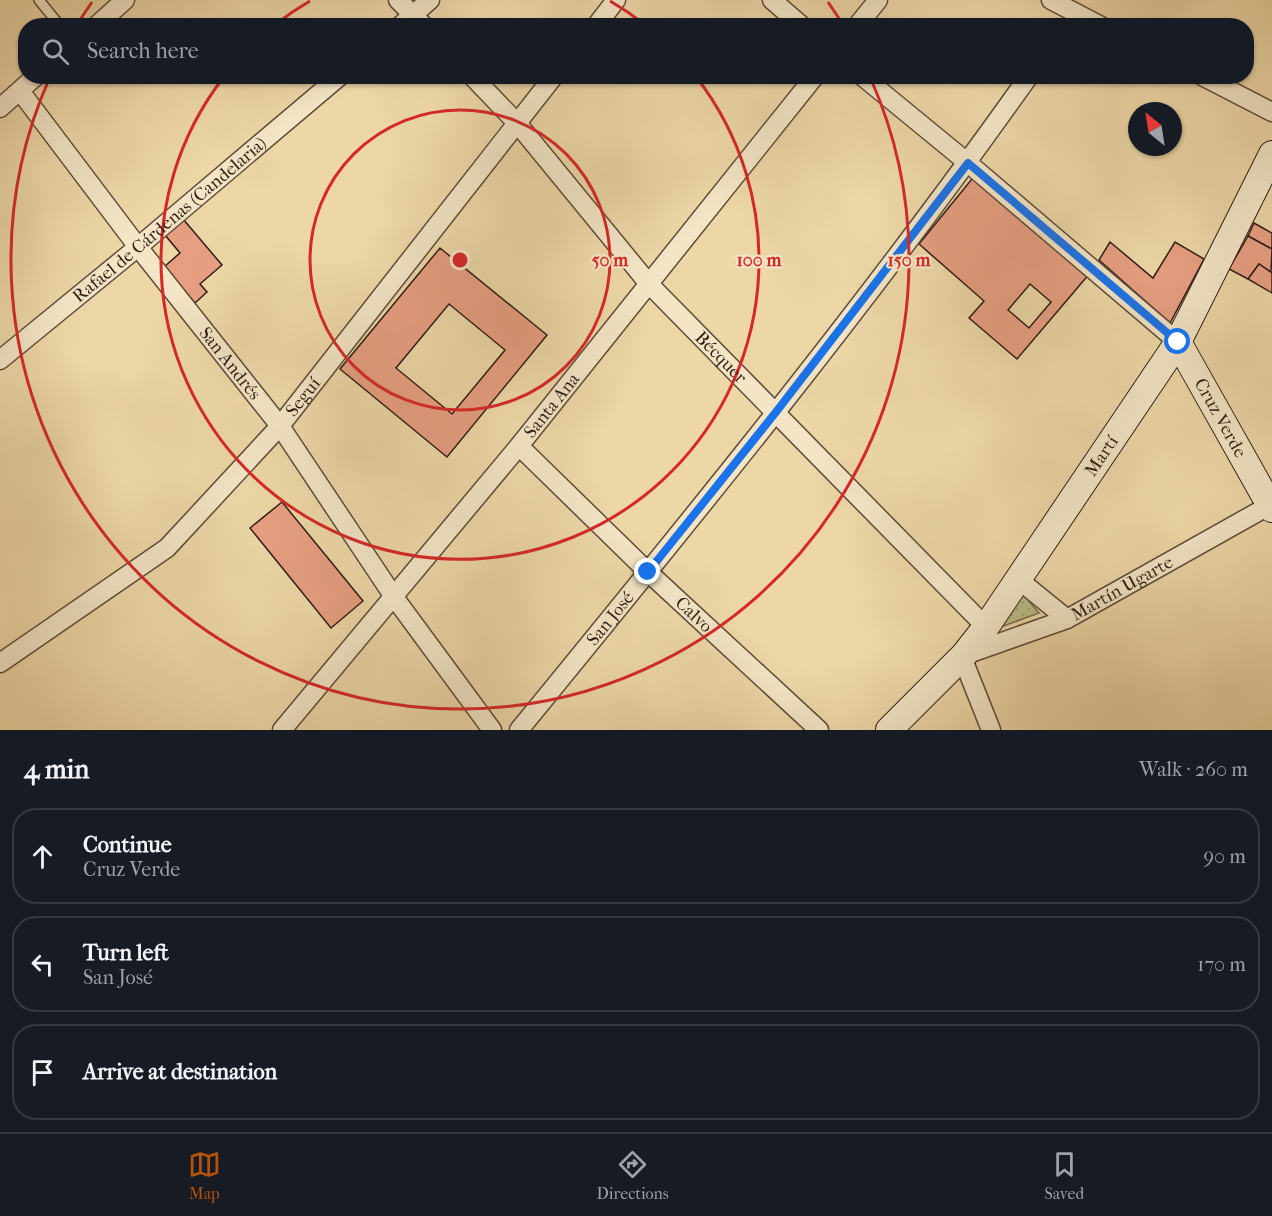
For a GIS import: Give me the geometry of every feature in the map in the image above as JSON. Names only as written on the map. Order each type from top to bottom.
[{"type":"main road","name":"Martí","points":[[889,730],[963,656],[986,627],[1178,342],[1272,154]]},
{"type":"main road","name":"Cruz Verde","points":[[1178,342],[1271,506]]},
{"type":"street","points":[[105,18],[125,0]]},
{"type":"street","points":[[398,0],[409,18]]},
{"type":"street","points":[[415,18],[430,0]]},
{"type":"street","points":[[602,18],[616,0]]},
{"type":"street","points":[[772,0],[793,18]]},
{"type":"street","points":[[863,18],[878,0]]},
{"type":"street","points":[[1051,0],[1069,18]]},
{"type":"street","points":[[0,108],[27,84]]},
{"type":"street","name":"Rafael de Cárdenas (Candelaria)","points":[[0,360],[138,247],[330,84]]},
{"type":"street","name":"Bécquer","points":[[480,84],[517,123],[649,284],[986,627]]},
{"type":"street","name":"Seguí","points":[[0,663],[167,548],[279,426],[549,84]]},
{"type":"street","name":"Santa Ana","points":[[282,730],[519,446],[809,84]]},
{"type":"street","name":"Cruz Verde","points":[[872,84],[1178,342]]},
{"type":"street","name":"San José","points":[[519,730],[776,412],[968,163],[1023,84]]},
{"type":"street","points":[[1218,84],[1272,112]]},
{"type":"street","name":"San Andrés","points":[[20,91],[138,247],[279,426],[394,597],[492,730]]},
{"type":"street","name":"Calvo","points":[[519,446],[648,572],[819,730]]},
{"type":"street","name":"Martín Ugarte","points":[[963,656],[1067,619],[1271,506]]},
{"type":"street","points":[[1019,580],[1067,619]]},
{"type":"street","points":[[963,656],[991,730]]},
{"type":"lane","points":[[39,0],[54,18]]},
{"type":"green space","points":[[1022,593],[1039,613],[998,628]]},
{"type":"building","points":[[976,174],[1090,273],[1017,359],[969,318],[984,301],[919,244]],"holes":[[[1030,284],[1051,302],[1029,328],[1008,310]]]},
{"type":"building","points":[[183,219],[222,265],[200,284],[207,292],[195,303],[164,267],[180,253],[165,235]]},
{"type":"building","points":[[1254,223],[1272,233],[1272,249],[1248,236]]},
{"type":"building","points":[[1248,236],[1272,249],[1271,272],[1259,264],[1248,279],[1229,269]]},
{"type":"building","points":[[1110,242],[1153,278],[1175,242],[1204,259],[1170,323],[1099,260]]},
{"type":"building","points":[[440,248],[547,335],[447,457],[340,369]],"holes":[[[449,304],[505,350],[452,414],[396,368]]]},
{"type":"building","points":[[1259,264],[1272,273],[1272,293],[1248,279]]},
{"type":"building","points":[[282,502],[363,601],[331,628],[250,528]]},
{"type":"route","points":[[648,572],[776,412],[968,163],[1178,342]]}]
